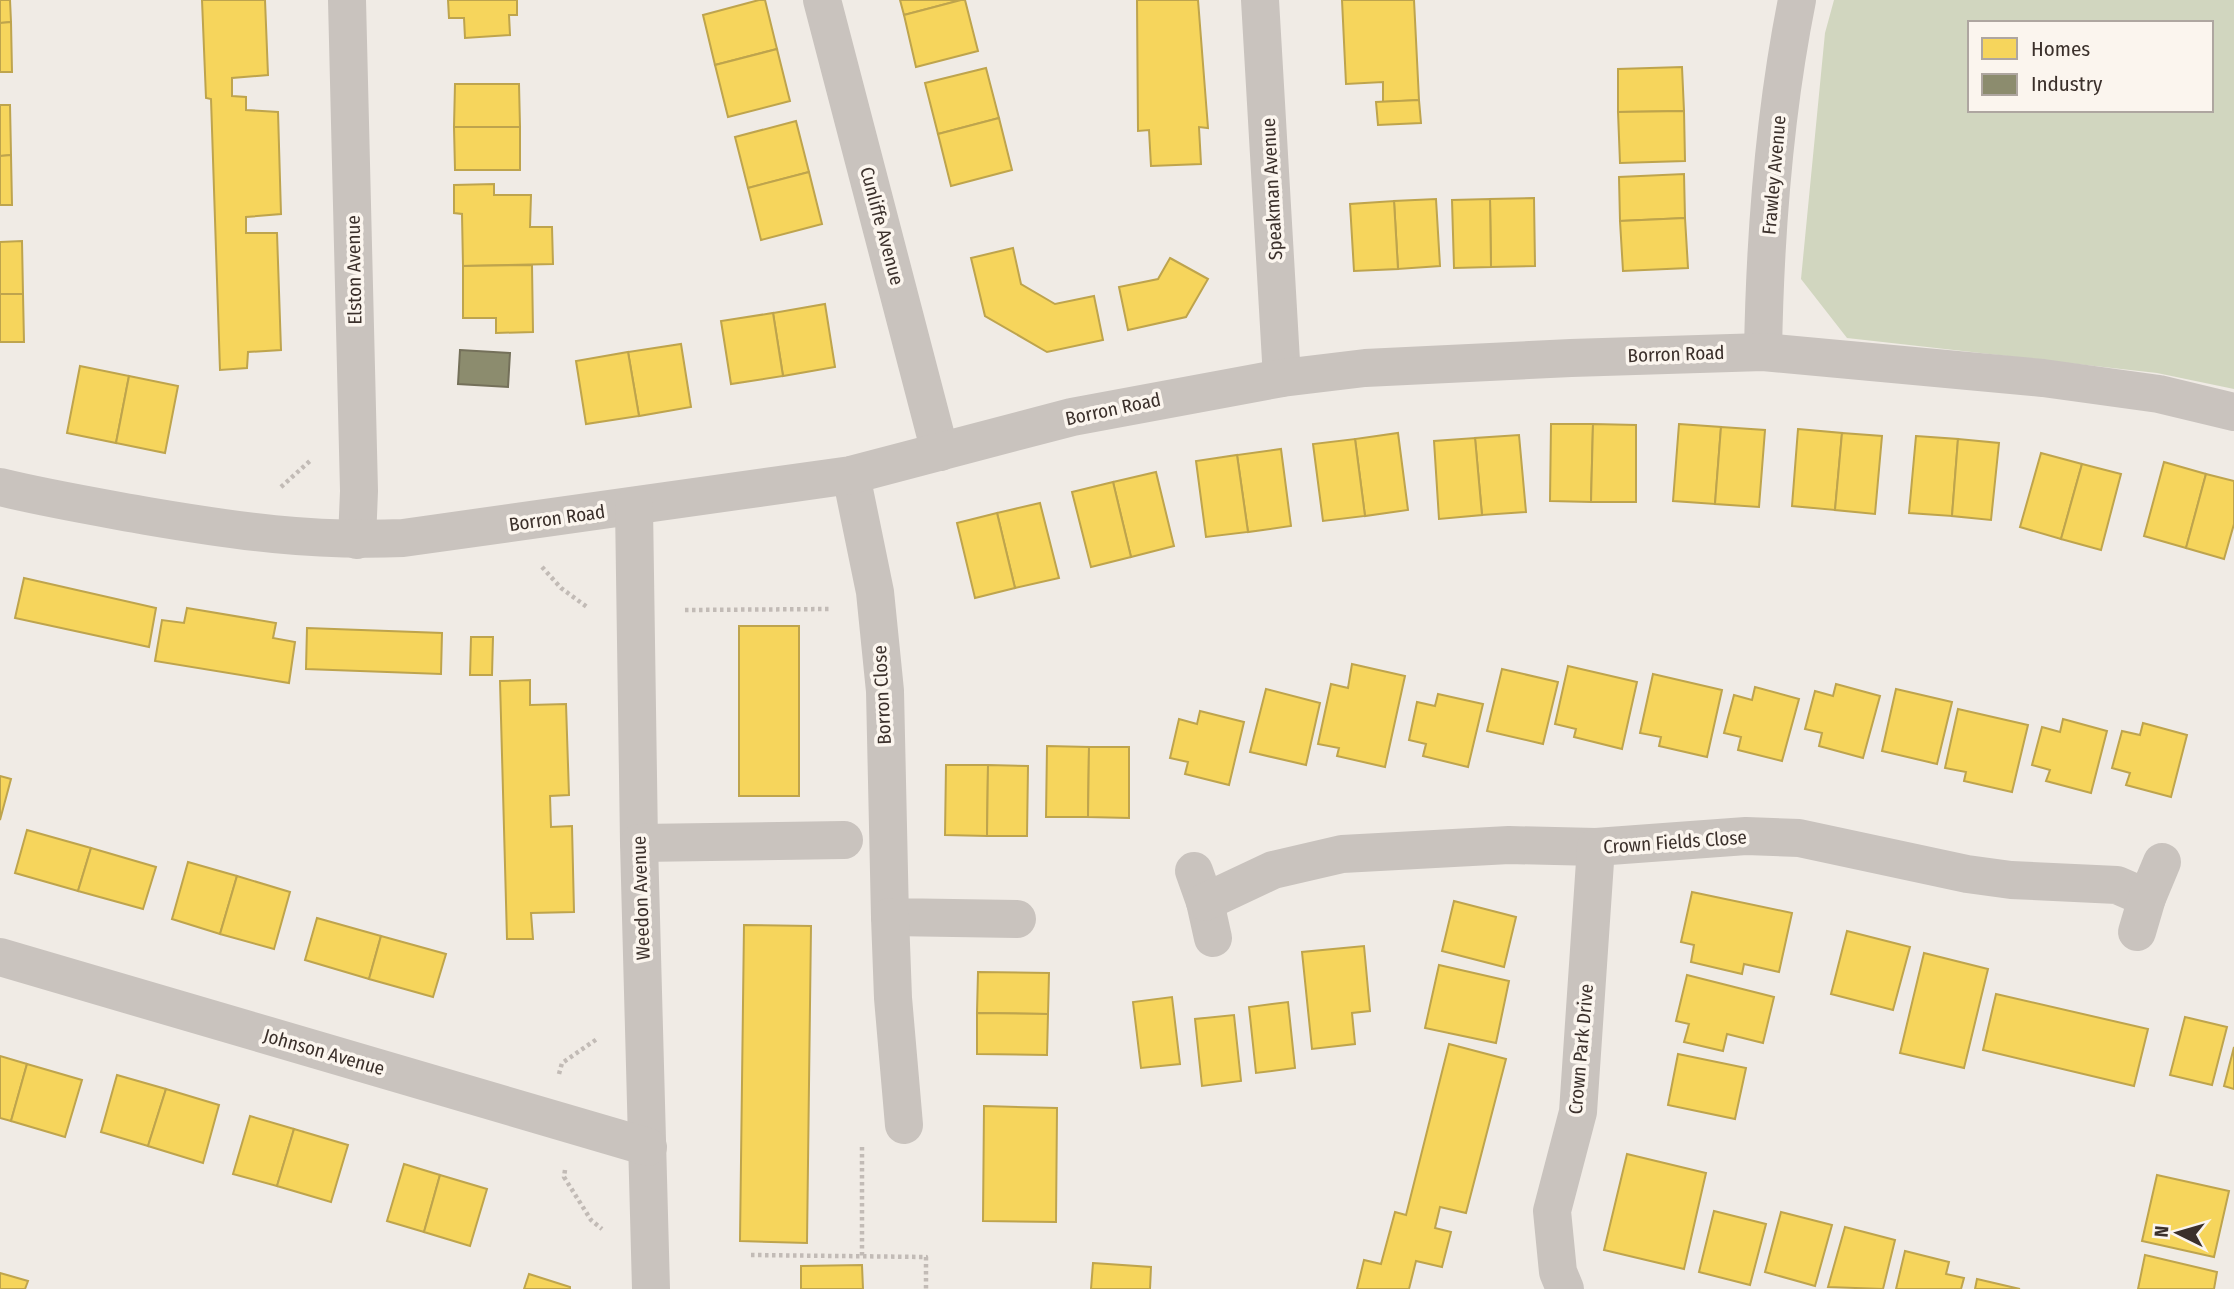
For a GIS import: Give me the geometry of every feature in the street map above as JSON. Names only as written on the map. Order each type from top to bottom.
[{"type":"street","name":"Elston Avenue","points":[[347,0],[359,491],[357,540]]},
{"type":"street","name":"Cunliffe Avenue","points":[[822,0],[940,452]]},
{"type":"street","name":"Speakman Avenue","points":[[1261,0],[1282,378]]},
{"type":"street","name":"Frawley Avenue","points":[[1763,352],[1771,192],[1785,68],[1797,0]]},
{"type":"street","name":"Borron Road","points":[[0,488],[239,532],[357,540],[416,536],[851,475],[1072,416],[1282,378],[1365,368],[1450,363],[1763,352],[2056,380],[2159,394],[2234,412]]},
{"type":"street","name":"Borron Close","points":[[851,475],[875,592],[883,679],[892,975],[904,1125]]},
{"type":"street","name":"Weedon Avenue","points":[[634,507],[650,1289]]},
{"type":"street","name":"Crown Fields Close","points":[[1204,904],[1273,870],[1342,854],[1509,845],[1596,847],[1746,836],[1798,838],[1968,874],[2011,880],[2117,885],[2142,915],[2162,862]]},
{"type":"street","points":[[639,843],[844,840]]},
{"type":"street","name":"Crown Park Drive","points":[[1564,1289],[1558,1272],[1552,1211],[1578,1112],[1596,847]]},
{"type":"street","points":[[890,917],[1017,919]]},
{"type":"street","name":"Johnson Avenue","points":[[0,957],[648,1147]]},
{"type":"path","points":[[272,494],[318,454]]},
{"type":"path","points":[[542,566],[561,588],[590,609]]},
{"type":"path","points":[[685,610],[844,609]]},
{"type":"path","points":[[557,1078],[562,1063],[603,1035]]},
{"type":"path","points":[[566,1165],[564,1177],[591,1220],[602,1229],[614,1230]]},
{"type":"path","points":[[751,1255],[926,1257],[926,1289]]},
{"type":"green space","points":[[1834,0],[2234,0],[2234,389],[2157,373],[1847,338],[1801,279],[1825,33]]},
{"type":"building: Homes","points":[[0,0],[10,0],[11,22],[0,23]]},
{"type":"building: Homes","points":[[202,0],[265,0],[268,75],[232,78],[232,96],[246,97],[246,110],[278,112],[281,214],[246,217],[246,233],[277,233],[281,350],[248,352],[247,368],[220,370],[211,99],[206,98]]},
{"type":"building: Homes","points":[[448,0],[517,0],[517,15],[509,15],[510,35],[465,38],[464,18],[449,18]]},
{"type":"building: Homes","points":[[765,0],[777,49],[715,65],[703,15]]},
{"type":"building: Homes","points":[[900,0],[961,0],[904,15]]},
{"type":"building: Homes","points":[[965,0],[978,51],[916,67],[904,15]]},
{"type":"building: Homes","points":[[1137,0],[1198,0],[1208,128],[1199,127],[1201,164],[1151,166],[1149,130],[1138,131]]},
{"type":"building: Homes","points":[[1342,0],[1414,0],[1419,100],[1383,102],[1383,82],[1346,84]]},
{"type":"building: Homes","points":[[11,22],[12,72],[0,72],[0,23]]},
{"type":"building: Homes","points":[[777,49],[790,101],[728,117],[715,65]]},
{"type":"building: Homes","points":[[1682,67],[1684,111],[1618,112],[1618,69]]},
{"type":"building: Homes","points":[[986,68],[999,118],[938,134],[925,83]]},
{"type":"building: Homes","points":[[455,84],[519,84],[520,127],[454,127]]},
{"type":"building: Homes","points":[[1419,100],[1421,123],[1378,125],[1376,102]]},
{"type":"building: Homes","points":[[0,105],[10,105],[11,155],[0,156]]},
{"type":"building: Homes","points":[[1684,111],[1685,161],[1620,163],[1618,112]]},
{"type":"building: Homes","points":[[999,118],[1012,170],[951,186],[938,134]]},
{"type":"building: Homes","points":[[796,121],[809,172],[748,188],[735,137]]},
{"type":"building: Homes","points":[[454,127],[520,127],[520,170],[455,170]]},
{"type":"building: Homes","points":[[11,155],[12,205],[0,205],[0,156]]},
{"type":"building: Homes","points":[[809,172],[822,224],[761,240],[748,188]]},
{"type":"building: Homes","points":[[1684,174],[1685,218],[1620,221],[1619,177]]},
{"type":"building: Homes","points":[[494,184],[494,195],[531,195],[530,227],[552,227],[553,264],[463,266],[462,214],[454,213],[454,185]]},
{"type":"building: Homes","points":[[1534,198],[1535,266],[1491,267],[1490,199]]},
{"type":"building: Homes","points":[[1436,199],[1440,266],[1398,269],[1394,201]]},
{"type":"building: Homes","points":[[1490,199],[1491,267],[1454,268],[1452,200]]},
{"type":"building: Homes","points":[[1394,201],[1398,269],[1354,271],[1350,204]]},
{"type":"building: Homes","points":[[1685,218],[1688,268],[1623,271],[1620,221]]},
{"type":"building: Homes","points":[[22,241],[23,294],[0,294],[0,242]]},
{"type":"building: Homes","points":[[1013,248],[1021,284],[1055,304],[1094,296],[1103,340],[1047,352],[985,316],[971,258]]},
{"type":"building: Homes","points":[[1170,258],[1208,279],[1186,317],[1128,330],[1119,287],[1158,279]]},
{"type":"building: Homes","points":[[532,265],[533,332],[496,333],[496,318],[463,318],[463,266]]},
{"type":"building: Homes","points":[[0,294],[23,294],[24,342],[0,342]]},
{"type":"building: Homes","points":[[825,304],[835,367],[783,376],[773,313]]},
{"type":"building: Homes","points":[[773,313],[783,376],[731,384],[721,321]]},
{"type":"building: Homes","points":[[681,344],[691,407],[639,416],[628,352]]},
{"type":"building: Homes","points":[[628,352],[639,416],[586,424],[576,361]]},
{"type":"building: Homes","points":[[80,366],[129,376],[116,443],[67,433]]},
{"type":"building: Homes","points":[[129,376],[178,386],[165,453],[116,443]]},
{"type":"building: Homes","points":[[1551,424],[1593,424],[1591,502],[1550,501]]},
{"type":"building: Homes","points":[[1593,424],[1636,425],[1636,502],[1591,502]]},
{"type":"building: Homes","points":[[1679,424],[1721,427],[1715,504],[1673,501]]},
{"type":"building: Homes","points":[[1721,427],[1765,430],[1759,507],[1715,504]]},
{"type":"building: Homes","points":[[1798,429],[1842,433],[1835,510],[1792,506]]},
{"type":"building: Homes","points":[[1398,433],[1408,510],[1365,516],[1355,439]]},
{"type":"building: Homes","points":[[1842,433],[1882,436],[1875,514],[1835,510]]},
{"type":"building: Homes","points":[[1519,435],[1526,512],[1482,515],[1475,438]]},
{"type":"building: Homes","points":[[1916,436],[1958,439],[1952,516],[1909,513]]},
{"type":"building: Homes","points":[[1475,438],[1482,515],[1439,519],[1434,441]]},
{"type":"building: Homes","points":[[1355,439],[1365,516],[1323,521],[1313,444]]},
{"type":"building: Homes","points":[[1958,439],[1999,443],[1991,520],[1952,516]]},
{"type":"building: Homes","points":[[1281,449],[1291,526],[1248,532],[1237,455]]},
{"type":"building: Homes","points":[[2041,453],[2082,464],[2061,539],[2020,527]]},
{"type":"building: Homes","points":[[1237,455],[1248,532],[1206,537],[1196,461]]},
{"type":"building: Homes","points":[[2164,462],[2206,474],[2186,548],[2144,536]]},
{"type":"building: Homes","points":[[2082,464],[2121,474],[2101,550],[2061,539]]},
{"type":"building: Homes","points":[[1156,472],[1174,546],[1131,557],[1113,482]]},
{"type":"building: Homes","points":[[2206,474],[2234,481],[2234,524],[2224,559],[2186,548]]},
{"type":"building: Homes","points":[[1113,482],[1131,557],[1091,567],[1072,492]]},
{"type":"building: Homes","points":[[1040,503],[1059,578],[1015,588],[997,513]]},
{"type":"building: Homes","points":[[997,513],[1015,588],[975,598],[957,523]]},
{"type":"building: Homes","points":[[24,578],[156,608],[149,647],[15,618]]},
{"type":"building: Homes","points":[[187,608],[276,623],[273,638],[295,642],[289,683],[155,661],[162,620],[184,623]]},
{"type":"building: Homes","points":[[739,626],[799,626],[799,796],[739,796]]},
{"type":"building: Homes","points":[[307,628],[442,633],[441,674],[306,669]]},
{"type":"building: Homes","points":[[471,637],[493,637],[492,675],[470,675]]},
{"type":"building: Homes","points":[[1352,664],[1405,676],[1385,767],[1337,756],[1339,748],[1318,744],[1331,684],[1348,688]]},
{"type":"building: Homes","points":[[1568,666],[1637,682],[1622,749],[1574,737],[1576,729],[1555,724]]},
{"type":"building: Homes","points":[[1502,669],[1558,682],[1543,744],[1487,731]]},
{"type":"building: Homes","points":[[1653,674],[1722,690],[1707,757],[1659,746],[1661,737],[1640,733]]},
{"type":"building: Homes","points":[[530,680],[530,705],[566,704],[569,795],[550,796],[551,827],[572,826],[574,912],[531,913],[533,939],[507,939],[500,681]]},
{"type":"building: Homes","points":[[1836,684],[1880,696],[1863,758],[1819,746],[1822,733],[1805,729],[1815,691],[1833,696]]},
{"type":"building: Homes","points":[[1755,687],[1799,699],[1782,761],[1738,750],[1741,737],[1724,733],[1734,695],[1752,700]]},
{"type":"building: Homes","points":[[1266,689],[1320,703],[1306,765],[1250,752]]},
{"type":"building: Homes","points":[[1896,689],[1952,702],[1937,764],[1882,751]]},
{"type":"building: Homes","points":[[1438,694],[1483,704],[1468,767],[1423,756],[1426,744],[1409,740],[1417,702],[1435,706]]},
{"type":"building: Homes","points":[[1958,709],[2028,725],[2012,792],[1964,781],[1966,772],[1945,768]]},
{"type":"building: Homes","points":[[1200,711],[1244,722],[1229,785],[1185,774],[1188,762],[1170,758],[1179,719],[1197,724]]},
{"type":"building: Homes","points":[[2063,719],[2107,731],[2091,793],[2046,781],[2050,770],[2032,765],[2042,727],[2060,732]]},
{"type":"building: Homes","points":[[2143,723],[2187,735],[2171,797],[2126,785],[2130,773],[2112,768],[2122,731],[2140,735]]},
{"type":"building: Homes","points":[[1047,746],[1089,747],[1088,817],[1046,817]]},
{"type":"building: Homes","points":[[1089,747],[1129,747],[1129,818],[1088,817]]},
{"type":"building: Homes","points":[[946,765],[988,765],[987,836],[945,835]]},
{"type":"building: Homes","points":[[988,765],[1028,766],[1027,836],[987,836]]},
{"type":"building: Homes","points":[[0,776],[11,779],[0,820]]},
{"type":"building: Homes","points":[[27,830],[91,848],[78,891],[15,873]]},
{"type":"building: Homes","points":[[91,848],[156,867],[143,909],[78,891]]},
{"type":"building: Homes","points":[[188,862],[237,876],[220,934],[172,919]]},
{"type":"building: Homes","points":[[237,876],[290,892],[274,949],[220,934]]},
{"type":"building: Homes","points":[[1692,892],[1792,913],[1779,972],[1744,964],[1742,974],[1691,962],[1694,945],[1681,942]]},
{"type":"building: Homes","points":[[1454,901],[1516,917],[1504,967],[1442,951]]},
{"type":"building: Homes","points":[[317,918],[381,936],[369,979],[305,960]]},
{"type":"building: Homes","points":[[744,925],[811,926],[807,1243],[740,1241]]},
{"type":"building: Homes","points":[[1847,931],[1910,947],[1893,1010],[1831,994]]},
{"type":"building: Homes","points":[[381,936],[446,954],[433,997],[369,979]]},
{"type":"building: Homes","points":[[1364,946],[1370,1011],[1352,1013],[1355,1044],[1312,1049],[1302,952]]},
{"type":"building: Homes","points":[[1924,953],[1988,969],[1964,1068],[1900,1053]]},
{"type":"building: Homes","points":[[1439,965],[1509,981],[1496,1043],[1425,1028]]},
{"type":"building: Homes","points":[[978,972],[1049,973],[1048,1014],[977,1013]]},
{"type":"building: Homes","points":[[1687,975],[1774,997],[1763,1043],[1727,1034],[1723,1051],[1684,1042],[1689,1024],[1676,1021]]},
{"type":"building: Homes","points":[[1996,994],[2148,1029],[2134,1086],[1983,1050]]},
{"type":"building: Homes","points":[[1172,997],[1180,1064],[1141,1068],[1133,1002]]},
{"type":"building: Homes","points":[[1288,1002],[1295,1068],[1256,1073],[1249,1007]]},
{"type":"building: Homes","points":[[977,1013],[1048,1014],[1047,1055],[977,1054]]},
{"type":"building: Homes","points":[[1234,1015],[1241,1081],[1202,1086],[1195,1019]]},
{"type":"building: Homes","points":[[2185,1017],[2227,1027],[2212,1085],[2170,1075]]},
{"type":"building: Homes","points":[[1449,1044],[1506,1059],[1466,1213],[1440,1207],[1435,1228],[1451,1232],[1442,1267],[1416,1261],[1409,1289],[1357,1289],[1364,1260],[1381,1264],[1395,1212],[1406,1215]]},
{"type":"building: Homes","points":[[2234,1047],[2234,1089],[2224,1086]]},
{"type":"building: Homes","points":[[1678,1054],[1746,1068],[1735,1119],[1668,1105]]},
{"type":"building: Homes","points":[[0,1056],[27,1064],[11,1121],[0,1118]]},
{"type":"building: Homes","points":[[27,1064],[82,1080],[65,1137],[11,1121]]},
{"type":"building: Homes","points":[[117,1075],[166,1089],[148,1146],[101,1132]]},
{"type":"building: Homes","points":[[166,1089],[219,1105],[203,1163],[148,1146]]},
{"type":"building: Homes","points":[[984,1106],[1057,1108],[1056,1222],[983,1221]]},
{"type":"building: Homes","points":[[250,1116],[294,1129],[277,1186],[233,1174]]},
{"type":"building: Homes","points":[[294,1129],[348,1145],[331,1202],[277,1186]]},
{"type":"building: Homes","points":[[1627,1154],[1706,1173],[1684,1269],[1604,1250]]},
{"type":"building: Homes","points":[[404,1164],[440,1175],[424,1232],[387,1221]]},
{"type":"building: Homes","points":[[440,1175],[487,1189],[470,1246],[424,1232]]},
{"type":"building: Homes","points":[[2157,1175],[2229,1191],[2214,1257],[2142,1241]]},
{"type":"building: Homes","points":[[1714,1211],[1766,1224],[1750,1285],[1699,1272]]},
{"type":"building: Homes","points":[[1781,1212],[1832,1225],[1815,1286],[1765,1272]]},
{"type":"building: Homes","points":[[1845,1227],[1895,1240],[1883,1289],[1828,1287]]},
{"type":"building: Homes","points":[[1905,1251],[1949,1262],[1946,1274],[1964,1278],[1961,1289],[1896,1289]]},
{"type":"building: Homes","points":[[2145,1255],[2217,1272],[2214,1289],[2138,1289]]},
{"type":"building: Homes","points":[[1093,1263],[1151,1267],[1150,1289],[1091,1289]]},
{"type":"building: Homes","points":[[862,1265],[863,1289],[801,1289],[801,1266]]},
{"type":"building: Homes","points":[[0,1273],[28,1281],[25,1289],[0,1289]]},
{"type":"building: Homes","points":[[529,1274],[570,1287],[570,1289],[524,1289]]},
{"type":"building: Homes","points":[[1977,1279],[2020,1289],[1975,1289]]},
{"type":"building: Industry","points":[[460,350],[510,353],[508,387],[458,384]]}]
